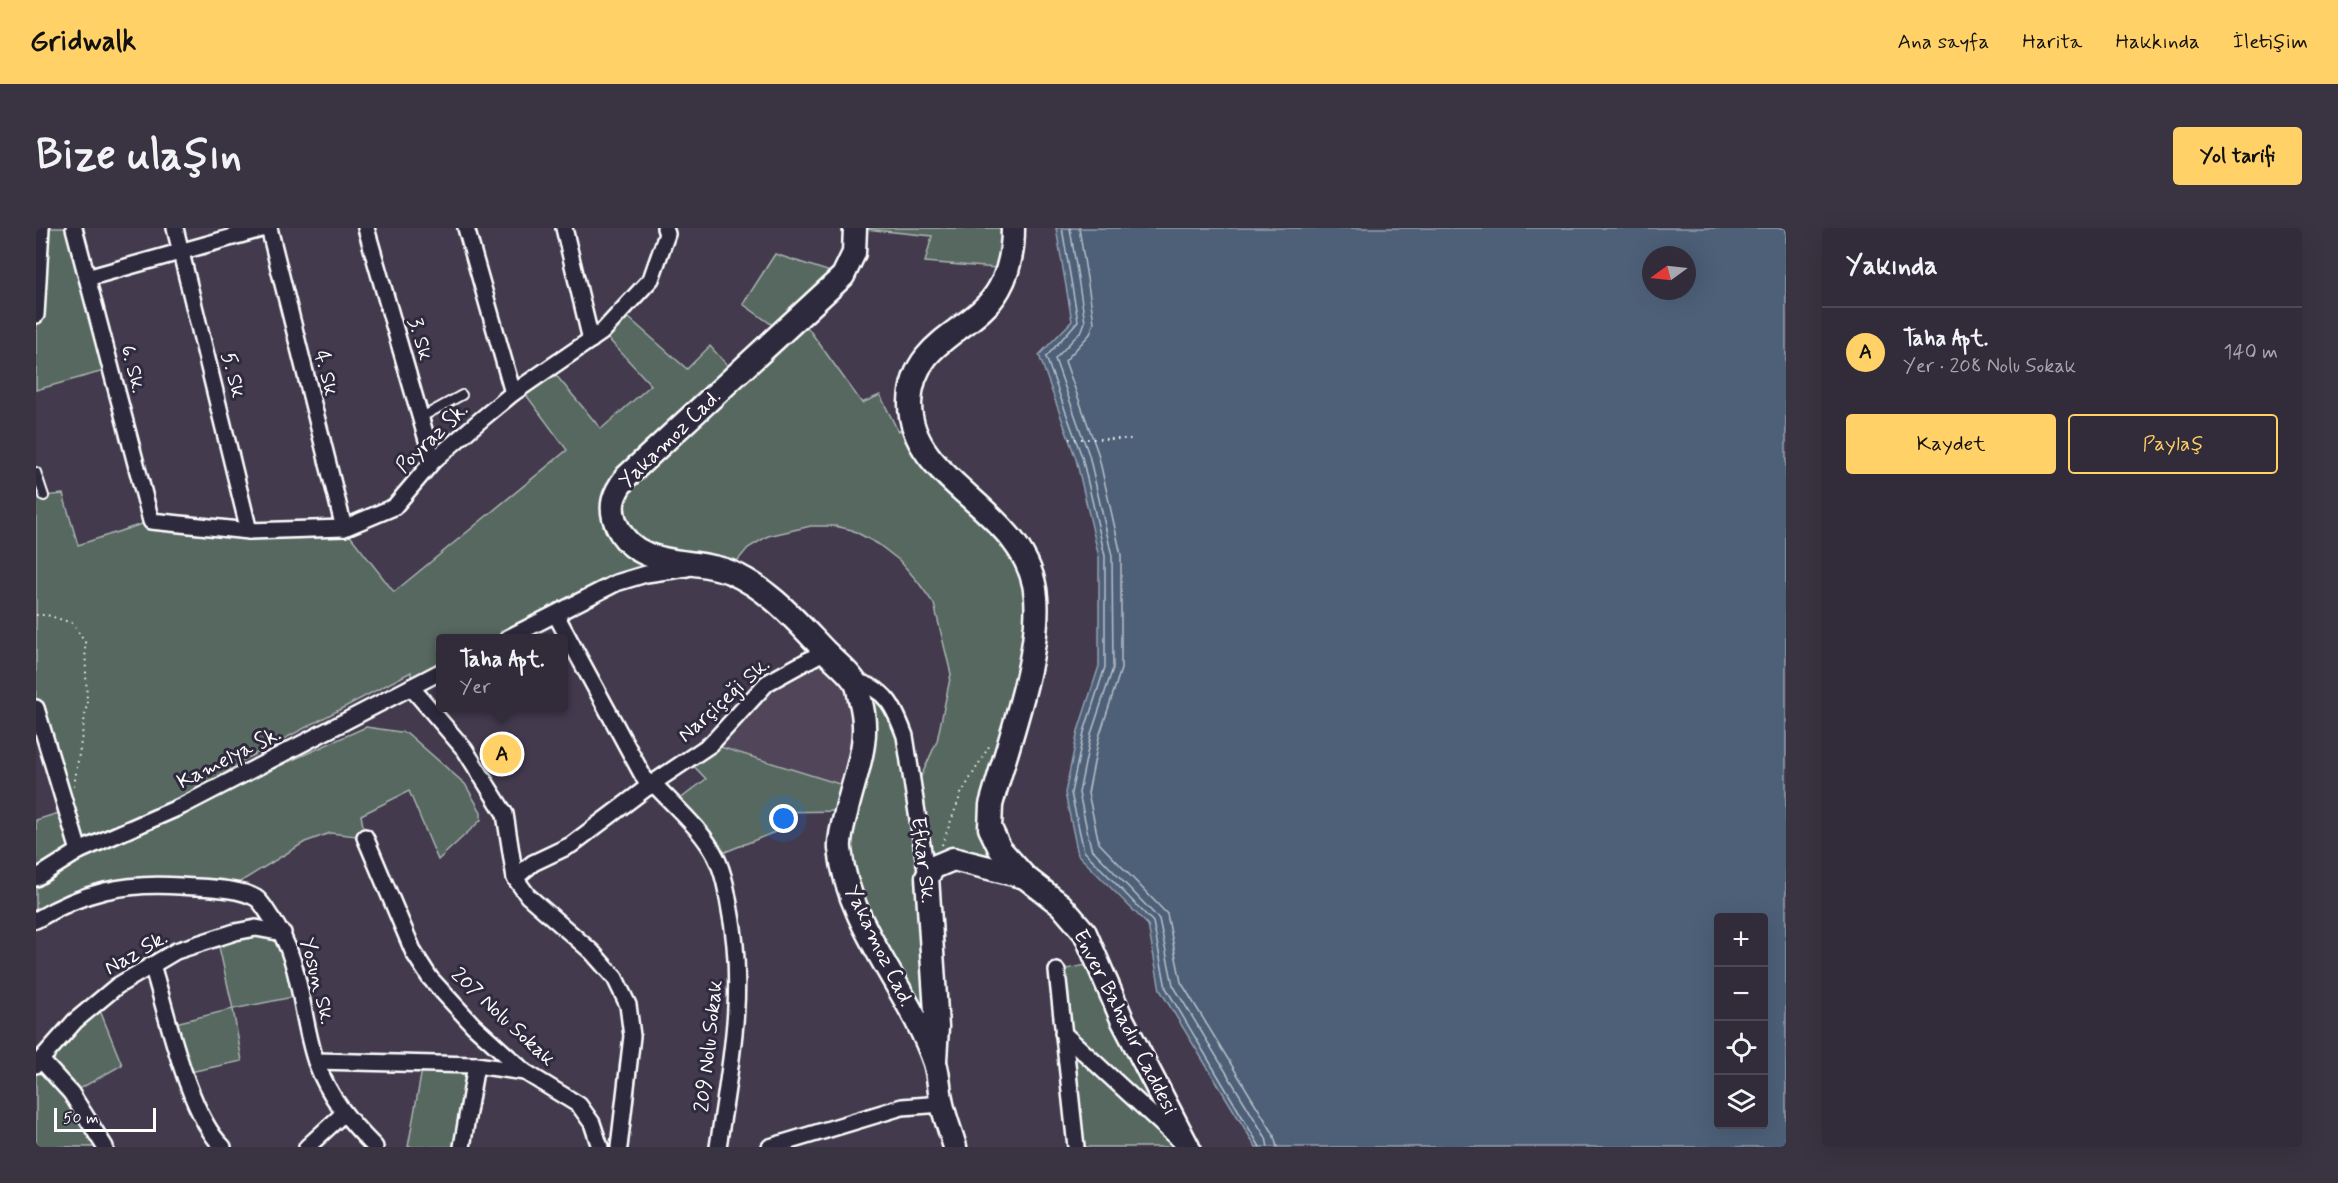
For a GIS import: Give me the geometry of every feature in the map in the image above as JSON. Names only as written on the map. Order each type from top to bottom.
[{"type":"street","points":[[36,315],[41,228]]},
{"type":"street","name":"6. Sk.","points":[[74,228],[151,521]]},
{"type":"street","name":"5. Sk","points":[[175,228],[249,531]]},
{"type":"street","points":[[87,278],[267,228]]},
{"type":"street","name":"4. Sk","points":[[267,228],[344,528]]},
{"type":"street","name":"3. Sk","points":[[366,228],[432,461]]},
{"type":"street","points":[[466,228],[513,393]]},
{"type":"street","points":[[564,228],[591,340]]},
{"type":"street","name":"Poyraz Sk.","points":[[151,521],[249,531],[344,528],[394,507],[432,461],[513,393],[602,332],[651,279],[666,234],[665,228]]},
{"type":"street","name":"Yakamoz Cad.","points":[[855,228],[854,253],[843,276],[626,477],[615,491],[612,505],[613,518],[619,530],[631,544],[646,554],[667,561],[729,572],[769,593],[855,682],[866,719],[863,751],[852,788],[840,846],[844,874],[858,913],[904,997],[935,1064],[942,1104],[955,1147]]},
{"type":"street","name":"Enver Bahadır Caddesi","points":[[1013,228],[1008,269],[999,290],[985,307],[943,338],[916,371],[910,400],[911,427],[921,447],[992,516],[1024,554],[1036,596],[1034,649],[991,805],[990,828],[1000,849],[1025,877],[1061,905],[1085,933],[1122,1018],[1187,1147]]},
{"type":"street","points":[[518,634],[616,583],[646,574],[699,566]]},
{"type":"street","name":"209 Nolu Sokak","points":[[556,615],[567,634]]},
{"type":"street","name":"209 Nolu Sokak","points":[[568,636],[651,785],[696,829],[715,856],[725,884],[732,916],[738,965],[738,1002],[734,1051],[718,1147]]},
{"type":"street","name":"Narçiçeği Sk.","points":[[651,785],[711,744],[768,683],[825,651]]},
{"type":"street","name":"Kamelya Sk.","points":[[36,878],[79,851],[182,806],[436,674]]},
{"type":"street","name":"Efkar Sk.","points":[[855,682],[870,684],[884,694],[897,714],[905,736],[930,872],[937,1027],[935,1064]]},
{"type":"street","points":[[411,687],[465,750],[505,814],[512,845],[515,879],[528,896],[592,952],[615,978],[628,1005],[632,1036],[619,1147]]},
{"type":"street","points":[[36,708],[65,811],[79,851]]},
{"type":"street","points":[[515,879],[533,863],[571,845],[651,785]]},
{"type":"street","name":"207 Nolu Sokak","points":[[365,837],[414,953],[429,978],[466,1018],[525,1072],[579,1105],[592,1123],[600,1147]]},
{"type":"street","points":[[930,872],[953,859],[1025,877]]},
{"type":"street","name":"Yosun Sk.","points":[[36,920],[82,896],[114,889],[170,886],[227,890],[256,898],[283,933],[303,995],[316,1061],[328,1090],[343,1114],[375,1147]]},
{"type":"street","name":"Naz Sk.","points":[[39,1063],[75,1021],[117,986],[177,951],[235,932],[256,928],[283,933]]},
{"type":"street","points":[[152,965],[192,1095],[204,1121],[223,1147]]},
{"type":"street","points":[[1057,970],[1076,1147]]},
{"type":"street","points":[[1064,1034],[1187,1147]]},
{"type":"street","points":[[316,1061],[476,1065],[525,1072]]},
{"type":"street","points":[[39,1063],[71,1093],[105,1147]]},
{"type":"street","points":[[462,1147],[476,1065]]},
{"type":"street","points":[[770,1147],[902,1107],[942,1104]]},
{"type":"street","points":[[307,1147],[343,1114]]},
{"type":"lane","points":[[420,418],[462,395]]},
{"type":"lane","points":[[36,472],[44,496]]},
{"type":"path","points":[[1069,439],[1132,439]]},
{"type":"path","points":[[36,615],[46,615],[72,623],[85,642],[87,703],[77,778],[65,811]]},
{"type":"path","points":[[930,872],[962,794],[988,743],[996,741],[1008,744]]},
{"type":"shaded area","points":[[825,651],[855,682],[852,788],[711,744],[738,713]]},
{"type":"green space","points":[[36,228],[74,228],[111,369],[36,390]]},
{"type":"green space","points":[[855,228],[1013,228],[1008,269],[925,262],[932,236]]},
{"type":"green space","points":[[775,254],[843,276],[800,317],[862,403],[880,395],[898,431],[911,427],[992,516],[1036,596],[991,805],[1025,877],[934,867],[935,1064],[858,913],[846,811],[774,812],[775,832],[715,856],[674,804],[706,779],[689,761],[711,744],[852,788],[855,682],[884,694],[914,792],[937,741],[951,674],[934,604],[900,561],[878,544],[852,530],[835,526],[811,526],[768,536],[748,548],[728,572],[646,574],[517,634],[436,634],[436,674],[411,687],[411,672],[242,761],[184,805],[246,781],[366,727],[407,733],[465,784],[481,812],[481,820],[438,860],[409,791],[361,815],[365,837],[330,833],[305,842],[227,890],[114,889],[36,920],[36,820],[65,811],[36,708],[36,472],[44,496],[63,494],[78,545],[151,521],[344,528],[394,592],[567,450],[521,388],[550,368],[601,429],[651,385],[602,332],[621,311],[687,369],[710,346],[736,375],[782,332],[743,304]]},
{"type":"green space","points":[[283,933],[303,995],[233,1009],[217,938]]},
{"type":"green space","points":[[1100,962],[1188,1147],[1076,1147],[1057,971]]},
{"type":"green space","points":[[97,1003],[122,1065],[72,1093],[105,1147],[36,1147],[36,1065]]},
{"type":"green space","points":[[233,1009],[242,1061],[185,1073],[171,1024]]},
{"type":"green space","points":[[423,1064],[476,1065],[462,1147],[408,1147]]},
{"type":"water","points":[[1056,228],[1786,228],[1786,1147],[1256,1147],[1160,990],[1148,925],[1078,855],[1065,793],[1078,731],[1099,666],[1099,557],[1076,459],[1039,355],[1072,321]]},
{"type":"place","name":"Taha Apt.","points":[[502,754]]}]
